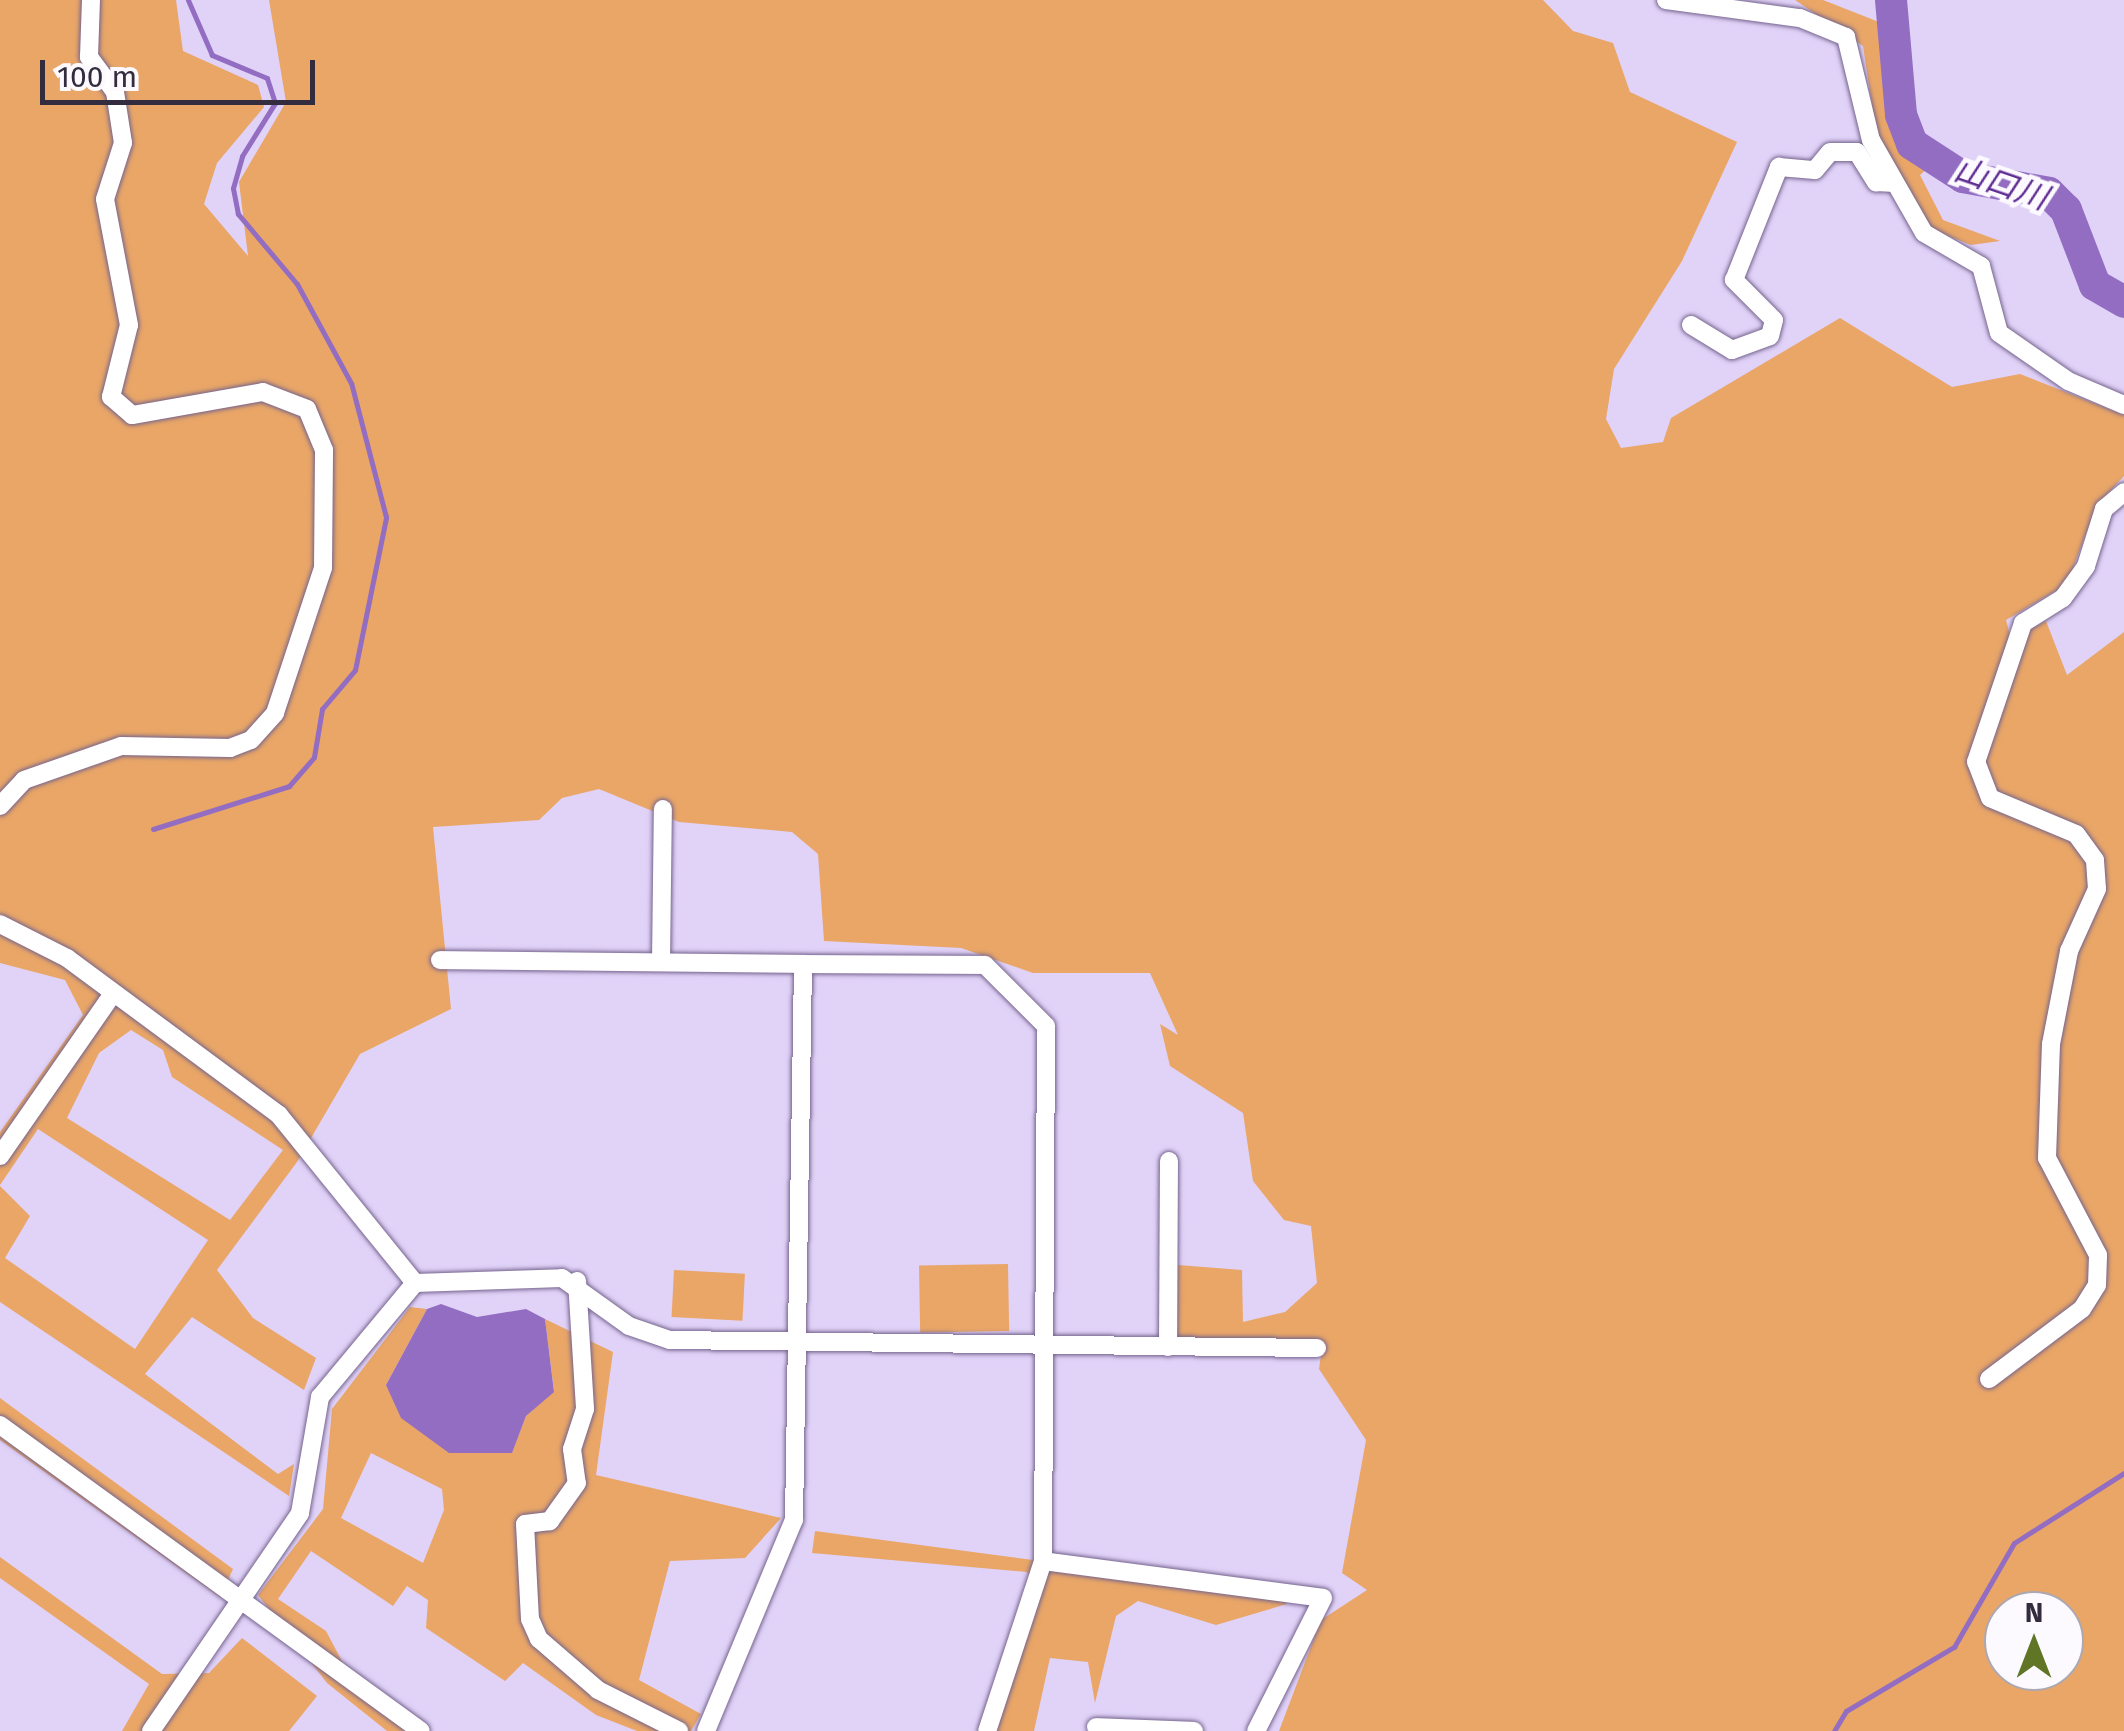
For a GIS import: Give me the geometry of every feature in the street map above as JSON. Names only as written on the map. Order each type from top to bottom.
[{"type":"street","points":[[0,806],[24,780],[121,746],[230,748],[252,740],[275,713],[323,568],[324,450],[308,409],[262,392],[132,416],[111,397],[129,325],[105,199],[123,143],[115,92],[89,57],[91,0]]},
{"type":"street","points":[[1666,0],[1711,13],[1800,18],[1846,37],[1871,140],[1924,233],[1982,266],[1998,334],[2068,381],[2124,405]]},
{"type":"street","points":[[1691,325],[1732,350],[1770,336],[1774,320],[1734,280],[1779,167],[1815,170],[1830,152],[1856,152],[1876,182],[1895,183]]},
{"type":"street","points":[[1989,1379],[2082,1309],[2097,1285],[2098,1255],[2046,1158],[2051,1044],[2070,951],[2097,889],[2095,860],[2076,834],[1990,798],[1976,762],[2023,624],[2062,598],[2086,566],[2104,510],[2124,492]]},
{"type":"street","points":[[661,962],[662,809]]},
{"type":"street","points":[[0,924],[67,958],[110,998],[280,1116],[415,1283]]},
{"type":"street","points":[[440,960],[986,966],[1046,1026],[1043,1560],[986,1731]]},
{"type":"street","points":[[706,1731],[794,1520],[802,1342],[803,964]]},
{"type":"street","points":[[0,1156],[110,998]]},
{"type":"street","points":[[1168,1161],[1168,1346]]},
{"type":"street","points":[[577,1281],[585,1409],[572,1449],[577,1483],[550,1521],[526,1524],[530,1619],[538,1639],[598,1690],[679,1731]]},
{"type":"street","points":[[150,1731],[246,1597],[300,1513],[320,1398],[415,1283],[577,1281],[646,1335],[802,1342],[1317,1348]]},
{"type":"street","points":[[0,1425],[246,1597],[421,1731]]},
{"type":"street","points":[[1043,1560],[1323,1598],[1324,1611],[1256,1731]]},
{"type":"street","points":[[1096,1728],[1194,1731]]},
{"type":"shaded area","points":[[0,0],[176,0],[183,51],[258,85],[264,107],[217,163],[204,204],[248,256],[239,182],[286,102],[269,0],[1543,0],[1573,31],[1613,43],[1630,92],[1737,142],[1682,261],[1614,369],[1606,419],[1621,448],[1663,442],[1671,418],[1840,318],[1952,387],[2020,374],[2124,415],[2124,476],[2097,505],[2067,584],[2006,620],[2011,639],[2046,621],[2067,675],[2124,632],[2124,1731],[1279,1731],[1321,1620],[1367,1590],[1342,1573],[1366,1440],[1319,1369],[1323,1341],[1178,1339],[1178,1265],[1242,1270],[1243,1322],[1285,1312],[1317,1283],[1311,1226],[1284,1220],[1253,1181],[1243,1113],[1170,1066],[1160,1024],[1178,1035],[1150,973],[1033,973],[961,948],[824,941],[818,854],[792,832],[679,822],[599,789],[562,798],[539,820],[433,827],[451,1009],[360,1054],[297,1162],[217,1270],[253,1318],[316,1358],[304,1390],[192,1317],[145,1374],[278,1474],[294,1464],[289,1496],[0,1302],[0,1186],[30,1216],[5,1258],[135,1349],[208,1240],[38,1129],[0,1185],[0,1132],[83,1015],[65,980],[0,963]],"holes":[[[131,1030],[163,1050],[172,1077],[283,1150],[230,1220],[67,1118],[99,1053]]]},
{"type":"shaded area","points":[[1795,0],[1823,0],[1879,22],[1894,124],[1928,168],[1920,175],[1943,220],[2000,241],[1971,245],[1928,228],[1876,132],[1863,46]]},
{"type":"shaded area","points":[[1008,1264],[1009,1331],[920,1333],[919,1266]]},
{"type":"shaded area","points":[[674,1270],[745,1274],[742,1321],[672,1317]]},
{"type":"shaded area","points":[[441,1304],[477,1317],[526,1309],[545,1319],[554,1392],[526,1416],[512,1453],[449,1453],[401,1418],[386,1385],[427,1309]]},
{"type":"shaded area","points":[[410,1307],[427,1309],[386,1385],[512,1452],[526,1416],[554,1391],[545,1319],[613,1352],[596,1475],[781,1518],[745,1558],[670,1561],[639,1680],[701,1714],[691,1731],[637,1731],[596,1715],[523,1663],[505,1681],[426,1628],[428,1600],[407,1586],[393,1606],[311,1551],[278,1599],[326,1631],[351,1678],[430,1731],[387,1731],[327,1683],[258,1595],[323,1509],[332,1409]],"holes":[[[371,1453],[442,1489],[444,1510],[423,1563],[341,1518]]]},
{"type":"shaded area","points":[[0,1398],[233,1569],[220,1597],[0,1440]]},
{"type":"shaded area","points":[[815,1531],[1275,1592],[1287,1604],[1216,1625],[1138,1601],[1116,1616],[1095,1703],[1088,1662],[1050,1658],[1034,1731],[995,1731],[1038,1590],[1027,1572],[812,1553]]},
{"type":"shaded area","points":[[0,1557],[162,1674],[209,1673],[242,1638],[317,1696],[289,1731],[122,1731],[149,1684],[0,1578]]},
{"type":"waterway","points":[[153,829],[289,786],[314,757],[322,709],[355,670],[386,517],[351,383],[297,284],[238,214],[233,188],[242,156],[275,103],[267,78],[212,55],[188,0]]},
{"type":"waterway","name":"山口川","points":[[1891,0],[1901,115],[1912,144],[1963,177],[2049,193],[2066,210],[2095,285],[2124,302]]},
{"type":"waterway","points":[[1834,1731],[1846,1711],[1954,1647],[2014,1543],[2124,1473]]}]
